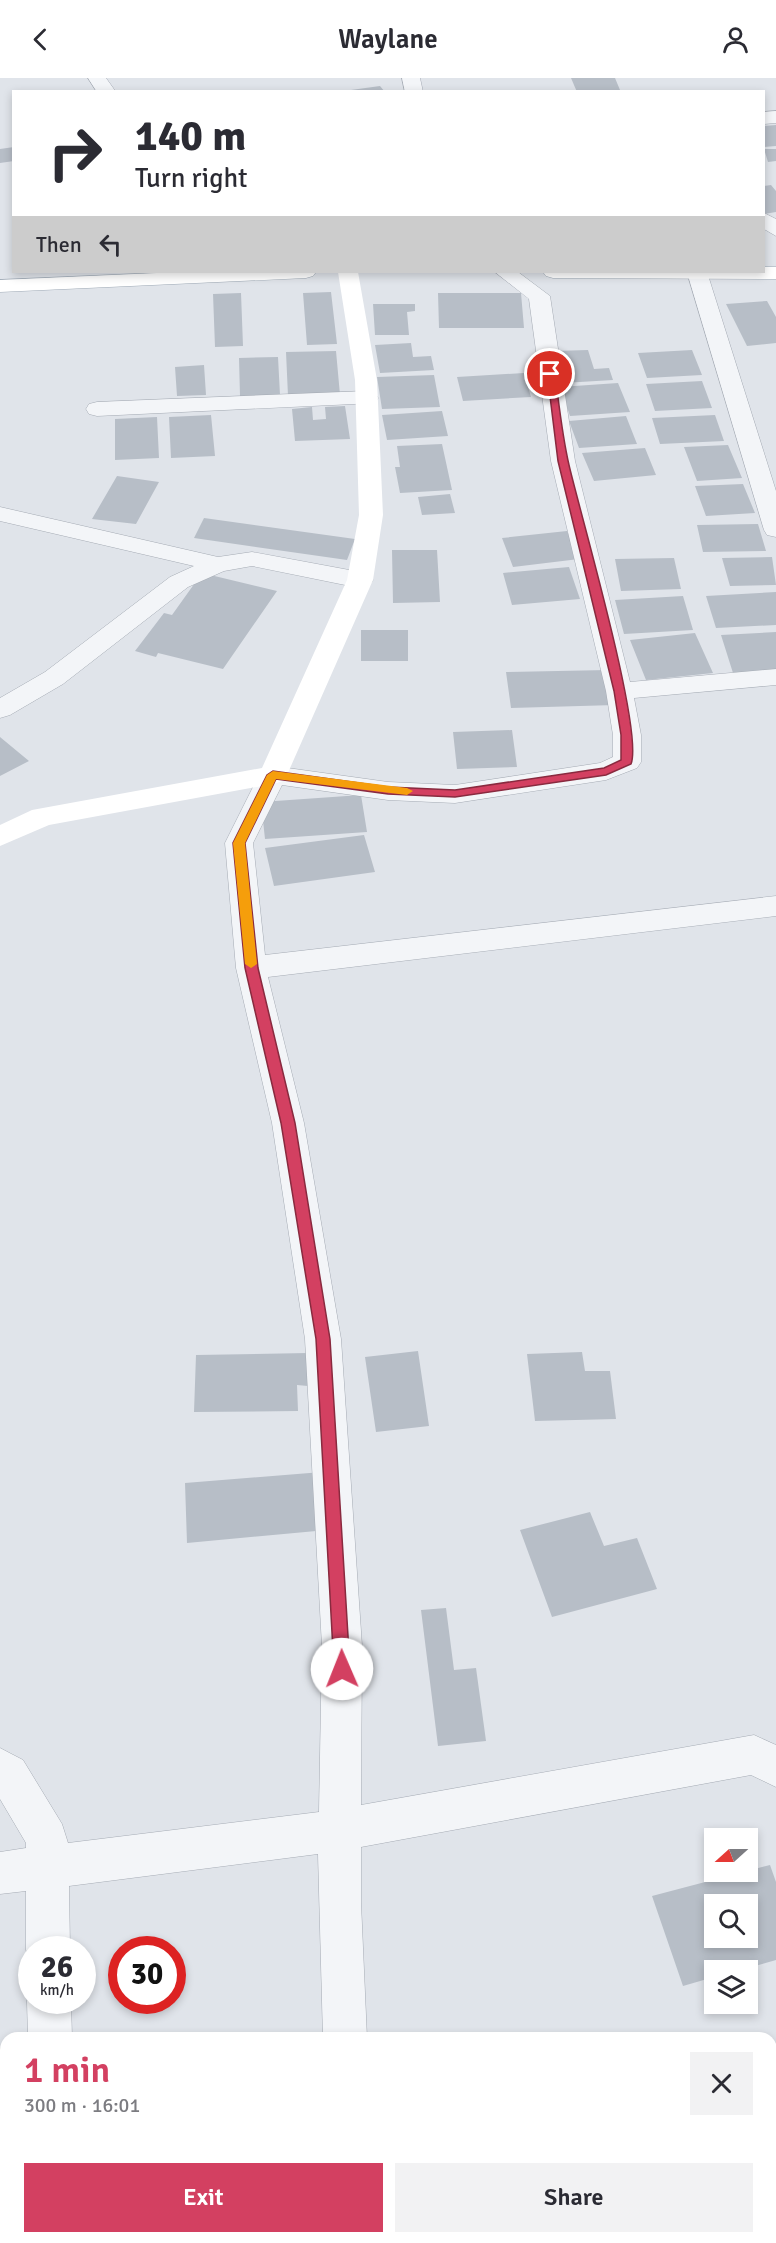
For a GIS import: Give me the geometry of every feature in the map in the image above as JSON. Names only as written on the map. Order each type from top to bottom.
[{"type":"street","points":[[0,286],[284,273]]},
{"type":"street","points":[[345,2032],[339,1903],[342,1646],[323,1339],[288,1123],[252,968],[239,843],[273,775],[360,580],[371,515],[367,398],[348,273]]},
{"type":"street","points":[[0,836],[42,817],[273,775],[388,791],[455,794],[606,771],[627,762],[627,735],[619,691],[563,461],[539,296],[506,273]]},
{"type":"street","points":[[776,273],[697,273],[776,530]]},
{"type":"street","points":[[97,409],[367,398]]},
{"type":"street","points":[[0,514],[218,564]]},
{"type":"street","points":[[0,709],[54,678],[179,582],[218,564],[252,559],[360,580]]},
{"type":"street","points":[[619,691],[776,677]]},
{"type":"street","points":[[252,968],[776,906]]},
{"type":"street","points":[[0,1873],[46,1865],[340,1830],[754,1755],[776,1767]]},
{"type":"street","points":[[0,1768],[8,1774],[46,1839],[48,1936]]},
{"type":"street","points":[[49,2014],[50,2032]]},
{"type":"building","points":[[571,78],[615,78],[620,90],[576,90]]},
{"type":"building","points":[[380,86],[383,90],[351,90]]},
{"type":"building","points":[[776,125],[776,146],[765,147],[765,126]]},
{"type":"building","points":[[12,147],[12,161],[0,163],[0,149]]},
{"type":"building","points":[[765,149],[776,149],[776,161],[768,162]]},
{"type":"building","points":[[771,185],[776,191],[776,212],[765,214],[765,186]]},
{"type":"building","points":[[331,292],[337,344],[307,345],[303,293]]},
{"type":"building","points":[[241,293],[243,346],[215,347],[213,294]]},
{"type":"building","points":[[438,293],[521,293],[524,328],[439,328]]},
{"type":"building","points":[[767,301],[776,317],[776,343],[747,346],[726,304]]},
{"type":"building","points":[[373,304],[415,304],[415,311],[407,312],[409,335],[375,335]]},
{"type":"building","points":[[411,343],[413,357],[431,356],[434,370],[380,373],[375,345]]},
{"type":"building","points":[[588,350],[594,369],[609,368],[613,380],[563,383],[554,351]]},
{"type":"building","points":[[692,350],[702,375],[647,378],[638,353]]},
{"type":"building","points":[[336,351],[340,395],[288,396],[286,352]]},
{"type":"building","points":[[278,357],[280,395],[240,396],[239,358]]},
{"type":"building","points":[[204,365],[206,395],[177,396],[175,367]]},
{"type":"building","points":[[524,373],[531,397],[463,401],[457,377]]},
{"type":"building","points":[[434,375],[440,407],[382,409],[377,377]]},
{"type":"building","points":[[702,381],[712,408],[655,411],[646,384]]},
{"type":"building","points":[[618,383],[630,412],[570,416],[560,387]]},
{"type":"building","points":[[345,406],[350,439],[295,441],[292,409],[312,407],[313,420],[326,419],[325,407]]},
{"type":"building","points":[[442,411],[448,436],[387,440],[382,415]]},
{"type":"building","points":[[211,415],[215,456],[171,458],[169,417]]},
{"type":"building","points":[[715,415],[724,441],[660,444],[652,418]]},
{"type":"building","points":[[626,416],[637,444],[579,448],[569,421]]},
{"type":"building","points":[[157,417],[159,458],[115,460],[115,419]]},
{"type":"building","points":[[442,444],[452,490],[400,493],[395,467],[400,467],[397,446]]},
{"type":"building","points":[[728,445],[742,478],[697,481],[684,447]]},
{"type":"building","points":[[645,448],[656,475],[594,481],[582,453]]},
{"type":"building","points":[[117,476],[159,482],[136,524],[92,519]]},
{"type":"building","points":[[743,484],[755,513],[706,516],[695,486]]},
{"type":"building","points":[[450,494],[455,513],[422,515],[418,497]]},
{"type":"building","points":[[204,518],[355,539],[347,560],[194,538]]},
{"type":"building","points":[[758,524],[766,551],[703,552],[697,525]]},
{"type":"building","points":[[567,531],[579,559],[513,567],[502,538]]},
{"type":"building","points":[[392,550],[437,550],[440,602],[393,603]]},
{"type":"building","points":[[772,557],[776,585],[730,586],[722,558]]},
{"type":"building","points":[[674,558],[681,589],[621,591],[615,559]]},
{"type":"building","points":[[569,567],[580,599],[512,605],[503,573]]},
{"type":"building","points":[[202,573],[277,591],[223,669],[158,653],[156,657],[135,651],[164,613],[172,615]]},
{"type":"building","points":[[776,592],[776,625],[716,628],[706,596]]},
{"type":"building","points":[[683,596],[693,630],[624,634],[615,600]]},
{"type":"building","points":[[361,630],[408,630],[408,661],[361,661]]},
{"type":"building","points":[[776,632],[776,670],[733,673],[721,635]]},
{"type":"building","points":[[695,633],[713,673],[646,680],[630,640]]},
{"type":"building","points":[[608,670],[615,705],[511,708],[506,672]]},
{"type":"building","points":[[512,730],[517,767],[457,769],[453,732]]},
{"type":"building","points":[[0,737],[29,761],[0,776]]},
{"type":"building","points":[[361,795],[367,832],[265,839],[261,802]]},
{"type":"building","points":[[364,835],[375,872],[274,886],[265,848]]},
{"type":"building","points":[[418,1351],[429,1426],[376,1432],[365,1357]]},
{"type":"building","points":[[582,1352],[585,1371],[610,1371],[616,1419],[535,1421],[527,1354]]},
{"type":"building","points":[[308,1353],[308,1386],[297,1385],[298,1411],[194,1412],[196,1355]]},
{"type":"building","points":[[322,1472],[327,1530],[187,1543],[185,1483]]},
{"type":"building","points":[[590,1512],[604,1546],[637,1538],[657,1589],[552,1617],[520,1530]]},
{"type":"building","points":[[446,1608],[454,1670],[476,1668],[486,1741],[438,1746],[421,1610]]},
{"type":"building","points":[[770,1865],[776,1882],[776,1960],[758,1965],[758,1960],[704,1960],[704,1980],[683,1986],[652,1896],[705,1882],[758,1882],[758,1868]]},
{"type":"slow traffic","points":[[251,964],[239,843],[273,775],[388,791],[407,791]]},
{"type":"route","points":[[342,1669],[323,1339],[288,1123],[252,968],[239,843],[273,775],[388,791],[455,794],[606,771],[627,762],[627,735],[619,691],[563,461],[550,374]]}]
